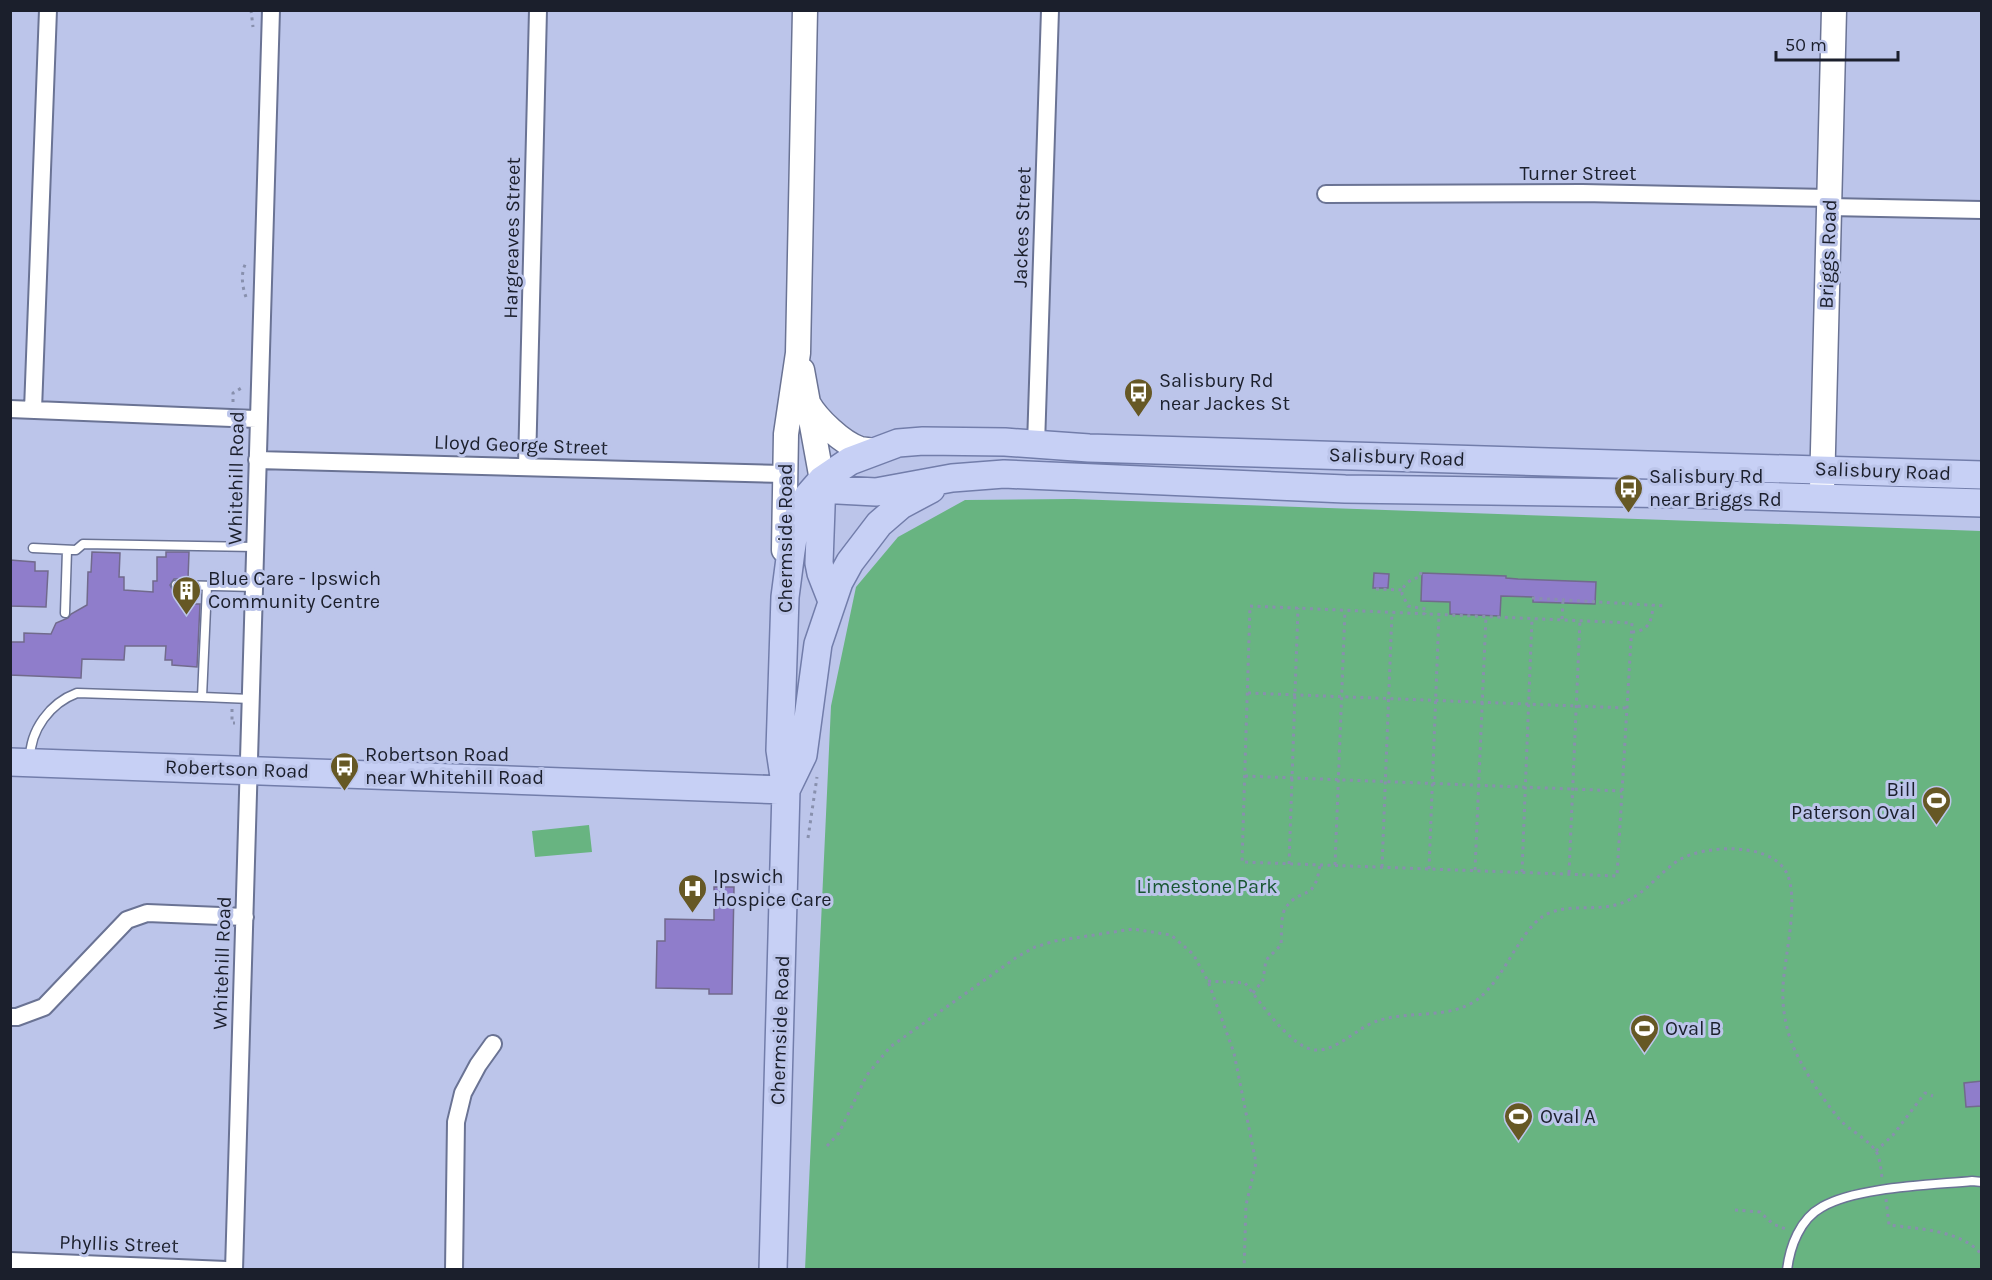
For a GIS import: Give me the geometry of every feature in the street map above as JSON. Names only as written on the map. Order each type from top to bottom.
[{"type":"main road","name":"Salisbury Road","points":[[785,597],[795,526],[808,496],[822,480],[850,460],[898,443],[923,441],[1982,475]]},
{"type":"main road","points":[[1034,475],[1036,445]]},
{"type":"main road","name":"Salisbury Road","points":[[822,480],[838,490],[876,492],[967,476],[1004,474],[1346,489],[1982,503]]},
{"type":"main road","name":"Salisbury Road","points":[[831,604],[850,562],[879,524],[901,505],[916,496],[967,476]]},
{"type":"main road","name":"Chermside Road","points":[[786,790],[803,755],[818,644],[831,604],[819,563],[822,480]]},
{"type":"main road","name":"Chermside Road","points":[[773,1269],[786,790],[780,750],[785,597]]},
{"type":"main road","name":"Robertson Road","points":[[20,762],[786,790]]},
{"type":"street","points":[[33,410],[48,10]]},
{"type":"street","name":"Whitehill Road","points":[[234,1269],[271,10]]},
{"type":"street","name":"Hargreaves Street","points":[[527,466],[538,10]]},
{"type":"street","name":"Chermside Road","points":[[806,10],[798,353],[800,398],[822,480]]},
{"type":"street","name":"Jackes Street","points":[[1036,445],[1050,10]]},
{"type":"street","name":"Briggs Road","points":[[1822,498],[1834,10]]},
{"type":"street","name":"Turner Street","points":[[1326,194],[1582,193],[1982,210]]},
{"type":"street","points":[[800,398],[823,423],[848,442],[860,449],[874,450]]},
{"type":"street","name":"Chermside Road","points":[[785,597],[783,530],[786,434],[800,398]]},
{"type":"street","points":[[10,409],[258,419]]},
{"type":"street","name":"Lloyd George Street","points":[[257,460],[784,474]]},
{"type":"street","points":[[10,1017],[17,1017],[44,1007],[127,920],[147,913],[245,917]]},
{"type":"street","points":[[453,1269],[456,1122],[463,1093],[478,1065],[493,1044]]},
{"type":"street","name":"Phyllis Street","points":[[10,1261],[225,1269]]},
{"type":"lane","points":[[33,548],[76,550],[83,544],[255,547]]},
{"type":"lane","points":[[65,613],[66,550]]},
{"type":"lane","points":[[176,585],[254,587]]},
{"type":"lane","points":[[202,697],[207,586]]},
{"type":"lane","points":[[20,762],[42,722],[54,706],[77,693],[251,699]]},
{"type":"lane","points":[[1787,1269],[1790,1251],[1802,1227],[1820,1208],[1840,1199],[1885,1190],[1972,1181],[1982,1182]]},
{"type":"path","points":[[1421,572],[1420,577],[1410,581],[1402,590],[1402,598],[1408,606],[1426,609],[1425,614]]},
{"type":"path","points":[[1376,589],[1402,590]]},
{"type":"path","points":[[1532,598],[1666,606]]},
{"type":"path","points":[[1562,619],[1563,600]]},
{"type":"path","points":[[1631,632],[1647,628],[1653,619],[1653,605]]},
{"type":"path","points":[[1250,606],[1392,612],[1632,623],[1617,876],[1242,862],[1250,606]]},
{"type":"path","points":[[1288,864],[1298,608]]},
{"type":"path","points":[[1335,866],[1345,610]]},
{"type":"path","points":[[1382,867],[1392,612]]},
{"type":"path","points":[[1429,869],[1439,614]]},
{"type":"path","points":[[1475,870],[1486,616]]},
{"type":"path","points":[[1522,872],[1532,618]]},
{"type":"path","points":[[1569,874],[1580,620]]},
{"type":"path","points":[[1247,693],[1627,708]]},
{"type":"path","points":[[807,844],[818,770]]},
{"type":"path","points":[[1245,776],[1622,791]]},
{"type":"path","points":[[1208,981],[1245,983],[1275,1020],[1301,1046],[1316,1051],[1330,1047],[1377,1021],[1454,1010],[1478,1000],[1508,964],[1530,929],[1542,917],[1556,910],[1600,908],[1626,901],[1647,889],[1679,860],[1698,853],[1734,849],[1757,852],[1773,859],[1784,869],[1789,880],[1792,899],[1783,988],[1783,1011],[1792,1042],[1809,1076],[1842,1121],[1876,1151],[1885,1190],[1889,1225],[1961,1238],[1974,1246],[1982,1255]]},
{"type":"path","points":[[1252,993],[1263,980],[1266,960],[1281,945],[1283,915],[1286,907],[1296,898],[1310,893],[1316,884],[1320,865]]},
{"type":"path","points":[[827,1146],[842,1127],[867,1075],[890,1047],[1017,957],[1035,947],[1092,934],[1133,929],[1171,935],[1193,954],[1208,981],[1234,1053],[1256,1163],[1246,1205],[1244,1269]]},
{"type":"path","points":[[1876,1151],[1893,1135],[1925,1093],[1933,1096]]},
{"type":"path","points":[[1735,1210],[1760,1212],[1773,1224],[1798,1235]]},
{"type":"green space","name":"Limestone Park","points":[[1074,499],[1981,531],[1981,1269],[805,1270],[831,706],[856,587],[898,537],[965,500]]},
{"type":"green space","points":[[589,825],[592,852],[535,857],[532,831]]},
{"type":"building","name":"Blue Care - Ipswich Community Centre","points":[[92,552],[120,553],[119,577],[124,577],[124,590],[153,592],[153,581],[157,581],[157,557],[166,557],[166,552],[189,552],[188,579],[174,579],[170,585],[173,591],[187,592],[187,604],[200,604],[197,667],[172,665],[172,660],[165,660],[166,646],[125,646],[124,660],[82,659],[81,678],[10,675],[10,642],[24,642],[24,633],[51,634],[56,623],[87,605],[88,572],[91,572]]},
{"type":"building","points":[[10,560],[35,562],[35,571],[48,571],[46,607],[10,606]]},
{"type":"building","points":[[1374,573],[1389,574],[1388,588],[1373,588]]},
{"type":"building","points":[[1422,573],[1596,582],[1595,604],[1533,602],[1533,597],[1501,596],[1500,616],[1450,614],[1450,602],[1421,601]]},
{"type":"building","points":[[714,887],[734,887],[732,994],[709,994],[709,989],[656,988],[657,941],[665,941],[665,919],[714,920]]},
{"type":"building","points":[[1982,1081],[1982,1106],[1966,1107],[1964,1083]]},
{"type":"place","name":"Salisbury Rd near Jackes St","points":[[1138,418]]},
{"type":"place","name":"Salisbury Rd near Briggs Rd","points":[[1628,514]]},
{"type":"place","name":"Blue Care - Ipswich Community Centre","points":[[187,616]]},
{"type":"place","name":"Robertson Road near Whitehill Road","points":[[344,792]]},
{"type":"place","name":"Bill Paterson Oval","points":[[1937,826]]},
{"type":"place","name":"Ipswich Hospice Care","points":[[692,914]]},
{"type":"place","name":"Oval B","points":[[1644,1054]]},
{"type":"place","name":"Oval A","points":[[1519,1142]]}]
